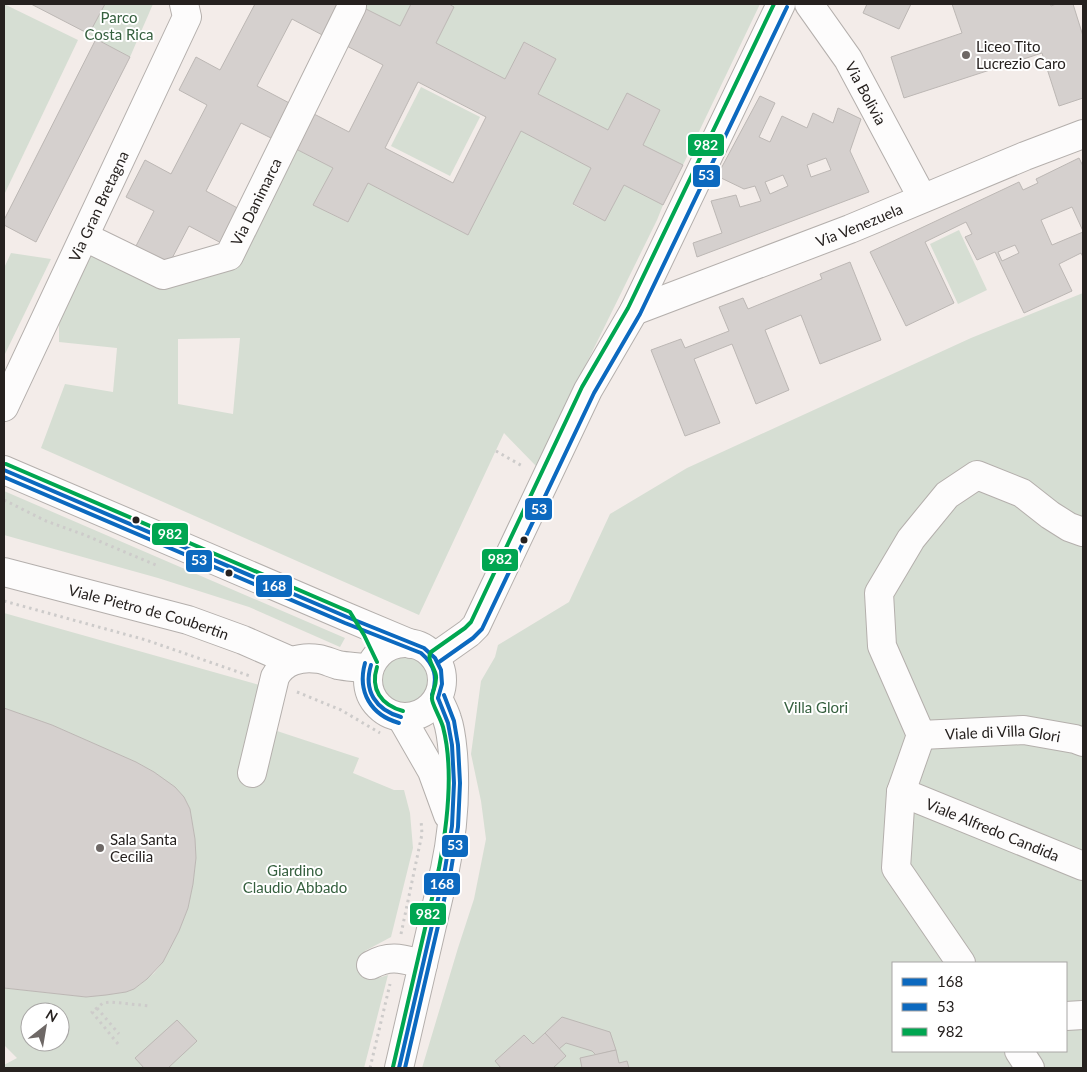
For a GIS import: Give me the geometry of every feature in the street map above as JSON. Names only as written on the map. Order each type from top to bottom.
[{"type":"street","name":"Via Gran Bretagna","points":[[4,408],[187,17],[184,4]]},
{"type":"street","points":[[435,657],[469,634],[476,626],[588,390],[634,311],[781,4]]},
{"type":"street","name":"Via Bolivia","points":[[809,4],[848,59],[917,188]]},
{"type":"street","name":"Via Danimarca","points":[[84,237],[163,275],[229,256],[352,6]]},
{"type":"street","name":"Via Venezuela","points":[[634,311],[850,229],[1025,156],[1083,134]]},
{"type":"street","points":[[4,470],[347,618],[424,648],[435,657],[438,663],[443,678],[441,692],[428,709],[409,717],[394,727]]},
{"type":"street","points":[[960,962],[896,868],[902,792],[921,735],[882,646],[879,593],[911,538],[947,495],[977,475],[1022,493],[1050,515],[1069,527],[1083,532]]},
{"type":"street","name":"Viale Pietro de Coubertin","points":[[4,572],[188,620],[243,640],[291,661]]},
{"type":"street","points":[[347,618],[359,638],[370,667],[369,687],[376,704],[395,716],[394,727],[432,771],[452,826]]},
{"type":"street","points":[[370,667],[377,655],[387,648],[399,643],[411,644]]},
{"type":"street","points":[[252,773],[273,684],[277,672],[287,663],[301,658],[311,658],[339,665],[370,667]]},
{"type":"street","points":[[399,1068],[450,845],[455,778],[447,720],[438,698]]},
{"type":"street","name":"Viale di Villa Glori","points":[[921,735],[1024,730],[1083,742]]},
{"type":"street","name":"Viale Alfredo Candida","points":[[902,792],[1083,866]]},
{"type":"street","points":[[384,961],[423,964]]},
{"type":"street","points":[[1067,1016],[1083,1015]]},
{"type":"street","points":[[1020,1052],[1030,1068]]},
{"type":"path","points":[[496,451],[526,468]]},
{"type":"path","points":[[4,601],[146,640],[306,695],[341,710],[394,727]]},
{"type":"path","points":[[370,1068],[384,961],[422,834],[421,819]]},
{"type":"path","points":[[118,1044],[92,1012],[103,1003],[111,1002],[150,1006]]},
{"type":"path","points":[[97,1008],[118,1034]]},
{"type":"green space","points":[[4,4],[78,40],[4,195]]},
{"type":"green space","name":"Parco Costa Rica","points":[[105,4],[153,4],[130,57],[89,34]]},
{"type":"green space","points":[[366,4],[411,4],[400,26],[364,8]]},
{"type":"green space","points":[[449,4],[760,4],[683,165],[643,145],[660,110],[627,93],[608,130],[538,94],[556,59],[525,42],[505,79],[436,43],[454,7]]},
{"type":"green space","points":[[421,87],[480,117],[450,176],[391,146]]},
{"type":"green space","points":[[521,131],[591,168],[573,205],[605,221],[624,185],[663,205],[536,466],[504,433],[419,615],[41,448],[65,384],[113,392],[117,348],[59,342],[59,308],[88,248],[162,286],[241,262],[296,149],[333,168],[314,205],[347,222],[368,183],[468,235]],"holes":[[[240,338],[233,414],[178,404],[178,339]]]},
{"type":"green space","points":[[959,230],[987,290],[958,304],[930,244]]},
{"type":"green space","points":[[11,253],[51,259],[4,356],[4,268]]},
{"type":"green space","name":"Villa Glori","points":[[1083,293],[1083,1068],[422,1068],[474,899],[486,839],[481,801],[471,754],[481,681],[495,657],[498,645],[569,602],[610,514],[687,468],[971,338]]},
{"type":"green space","points":[[4,491],[345,638],[340,647],[249,607],[158,578],[4,535]]},
{"type":"green space","name":"Giardino Claudio Abbado","points":[[4,613],[263,686],[244,778],[263,784],[277,731],[359,758],[353,773],[394,790],[404,790],[410,813],[413,848],[391,937],[365,951],[378,978],[388,975],[364,1068],[4,1068],[4,1065],[17,1058],[4,1045],[4,988],[86,997],[126,992],[134,989],[154,973],[163,962],[188,908],[193,884],[196,858],[195,839],[190,809],[184,797],[175,787],[136,762],[52,725],[4,708]]},
{"type":"green space","points":[[400,656],[410,656],[422,663],[429,675],[429,685],[422,697],[410,704],[400,704],[392,700],[385,693],[381,685],[381,675],[385,667],[392,660]]},
{"type":"building","points":[[31,4],[105,4],[89,34]]},
{"type":"building","points":[[255,4],[346,4],[328,38],[292,19],[257,86],[295,106],[277,141],[241,123],[206,191],[243,211],[225,245],[189,226],[169,264],[136,246],[154,211],[126,197],[145,160],[171,174],[207,105],[179,90],[196,57],[220,70]]},
{"type":"building","points":[[411,4],[449,4],[454,7],[436,43],[505,79],[524,42],[556,59],[538,94],[608,130],[627,93],[660,110],[643,145],[683,165],[663,205],[624,185],[605,221],[573,204],[591,168],[521,131],[468,235],[368,183],[348,222],[313,205],[333,168],[296,149],[314,114],[349,132],[383,65],[345,45],[364,8],[400,26]],"holes":[[[418,82],[486,117],[453,183],[385,148]]]},
{"type":"building","points":[[867,4],[911,4],[899,29],[863,13]]},
{"type":"building","name":"Liceo Tito Lucrezio Caro","points":[[952,4],[1050,4],[1051,6],[1056,4],[1073,4],[1083,36],[1083,98],[1059,106],[1042,53],[904,98],[891,57],[962,33]]},
{"type":"building","points":[[96,39],[130,57],[36,242],[4,225],[4,220]]},
{"type":"building","points":[[760,96],[775,103],[759,137],[770,142],[782,116],[807,128],[813,113],[833,123],[838,108],[861,119],[850,151],[869,192],[697,257],[693,243],[722,233],[711,201],[736,195],[740,207],[761,201],[755,186],[744,189],[717,176]],"holes":[[[826,158],[831,170],[811,177],[807,165]],[[783,175],[788,186],[770,194],[765,182]]]},
{"type":"building","points":[[1079,158],[1083,166],[1083,231],[1072,207],[1041,220],[1052,245],[1083,232],[1083,257],[1081,253],[1059,264],[1072,291],[1024,313],[995,252],[977,260],[965,237],[972,234],[966,222],[925,242],[954,303],[906,326],[870,252],[1019,182],[1023,190],[1038,183],[1036,179]],"holes":[[[1015,245],[1019,253],[1002,261],[998,252]]]},
{"type":"building","points":[[850,262],[881,340],[820,364],[801,315],[765,330],[789,390],[756,404],[732,344],[694,359],[720,423],[685,436],[651,350],[681,339],[685,348],[729,331],[719,307],[743,298],[748,309],[822,279],[820,274]]},
{"type":"building","name":"Sala Santa Cecilia","points":[[4,708],[52,725],[136,762],[175,787],[184,797],[190,809],[196,858],[188,908],[163,962],[147,979],[134,989],[126,992],[86,997],[4,988]]},
{"type":"building","points":[[562,1017],[610,1032],[616,1050],[596,1055],[592,1051],[566,1043],[559,1049],[545,1033]]},
{"type":"building","points":[[177,1020],[197,1041],[168,1068],[144,1068],[135,1058]]},
{"type":"building","points":[[545,1033],[566,1056],[553,1068],[501,1068],[495,1061],[524,1035],[533,1044]]},
{"type":"building","points":[[616,1050],[619,1063],[627,1061],[629,1068],[582,1068],[580,1058]]},
{"type":"transit line","name":"982","points":[[393,1067],[439,868],[447,816],[448,761],[442,724],[432,701],[436,676],[430,661],[431,652],[471,622],[582,387],[628,308],[774,4]]},
{"type":"transit line","name":"53","points":[[439,662],[473,638],[482,629],[594,393],[640,314],[787,7]]},
{"type":"transit line","name":"982","points":[[6,464],[350,612],[377,662]]},
{"type":"transit line","name":"168","points":[[4,470],[347,617],[424,648],[435,658],[441,670],[442,684],[438,698]]},
{"type":"transit line","name":"53","points":[[4,477],[345,623],[421,653],[429,662],[434,672],[435,683],[432,695]]},
{"type":"transit line","name":"53","points":[[365,663],[363,683],[368,701],[381,714],[399,723]]},
{"type":"transit line","name":"168","points":[[371,665],[369,683],[370,691],[374,698],[385,710],[401,717]]},
{"type":"transit line","name":"982","points":[[377,667],[375,682],[379,695],[389,705],[403,711]]},
{"type":"transit line","name":"53","points":[[405,1068],[451,870],[458,827],[460,783],[458,745],[454,721],[444,695]]},
{"type":"transit line","name":"168","points":[[399,1068],[445,869],[452,826],[454,783],[452,745],[448,723],[438,698]]},
{"type":"place","name":"Liceo Tito Lucrezio Caro","points":[[966,55]]},
{"type":"place","name":"Sala Santa Cecilia","points":[[100,848]]}]
